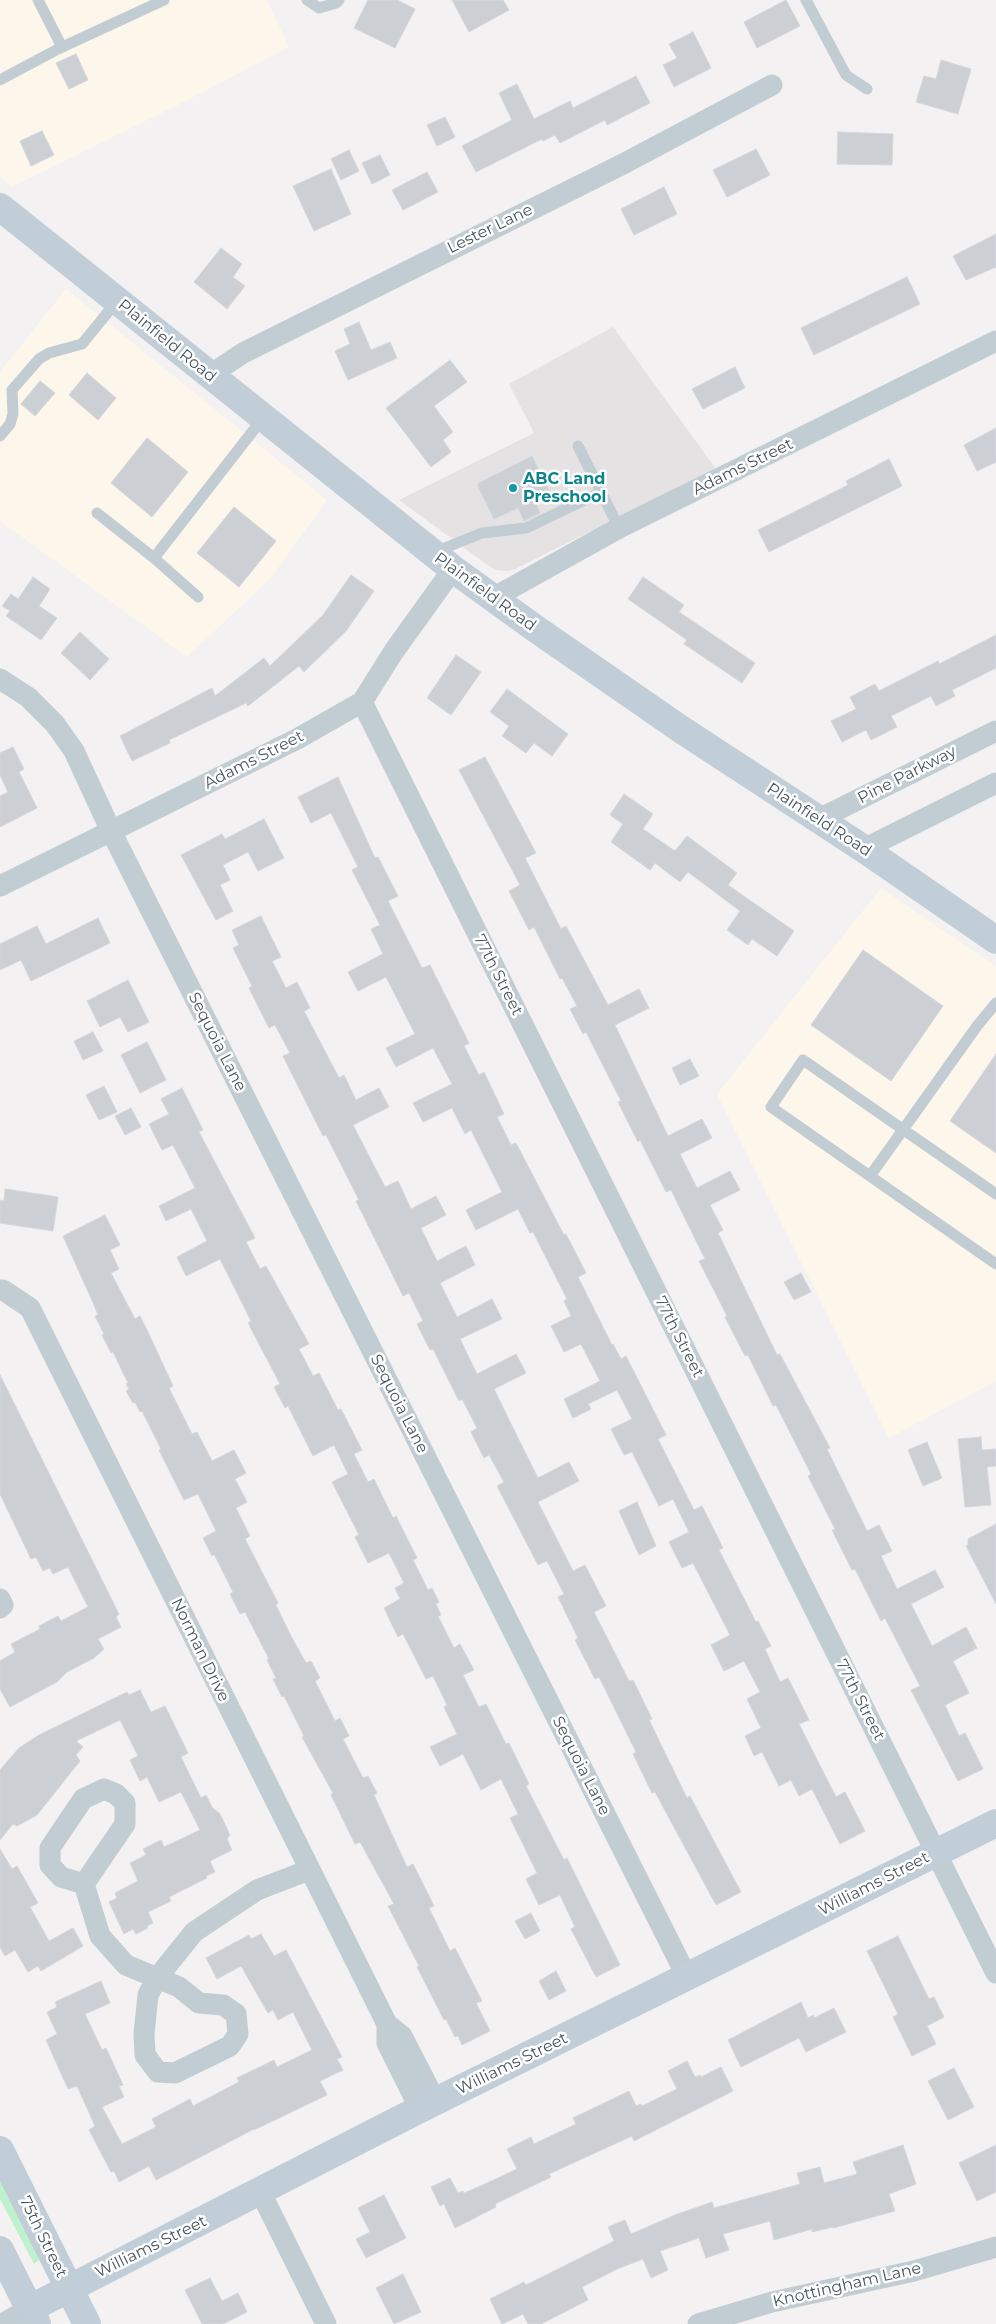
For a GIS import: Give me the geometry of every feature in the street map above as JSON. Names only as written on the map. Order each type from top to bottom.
[{"type":"main road","name":"Plainfield Road","points":[[1,211],[443,561],[493,598],[658,713],[817,820],[864,849],[996,940]]},
{"type":"main road","name":"Williams Street","points":[[33,2317],[69,2288],[261,2193],[428,2106],[996,1823]]},
{"type":"main road","name":"75th Street","points":[[0,2150],[87,2324]]},
{"type":"main road","points":[[0,2250],[33,2317]]},
{"type":"street","name":"Lester Lane","points":[[210,375],[242,352],[623,164],[772,85]]},
{"type":"street","name":"Adams Street","points":[[493,598],[619,528],[996,341]]},
{"type":"street","name":"Adams Street","points":[[0,886],[297,739],[362,702],[394,651],[443,561]]},
{"type":"street","name":"Sequoia Lane","points":[[0,678],[28,697],[56,724],[74,751],[111,831],[687,1977]]},
{"type":"street","name":"77th Street","points":[[362,702],[996,1973]]},
{"type":"street","name":"Pine Parkway","points":[[817,820],[996,731]]},
{"type":"street","points":[[864,849],[996,783]]},
{"type":"street","name":"Norman Drive","points":[[0,1290],[3,1290],[30,1308],[387,2024],[386,2043],[428,2106]]},
{"type":"street","points":[[0,1599],[3,1605],[0,1608]]},
{"type":"street","points":[[84,1884],[100,1936],[126,1965],[157,1978],[179,1987],[199,2003],[222,2005],[236,2014],[238,2034],[230,2046],[175,2074],[158,2072],[145,2055],[144,2034],[148,1995],[157,1978],[194,1932],[257,1890],[309,1870]]},
{"type":"street","points":[[261,2193],[326,2324]]},
{"type":"street","name":"Knottingham Lane","points":[[698,2324],[772,2302],[914,2271],[996,2247]]},
{"type":"street","points":[[2,2324],[33,2317]]},
{"type":"lane","points":[[38,0],[62,47]]},
{"type":"lane","points":[[0,80],[62,47],[164,0]]},
{"type":"lane","points":[[306,0],[319,8],[336,3],[339,0]]},
{"type":"lane","points":[[806,0],[846,75],[867,89]]},
{"type":"lane","points":[[0,436],[10,424],[13,414],[12,390],[38,359],[49,353],[82,344],[117,301]]},
{"type":"lane","points":[[154,558],[263,418]]},
{"type":"lane","points":[[578,446],[619,528]]},
{"type":"lane","points":[[443,561],[482,533],[526,528],[601,492]]},
{"type":"lane","points":[[97,513],[198,596]]},
{"type":"lane","points":[[870,1176],[977,1026],[996,1003]]},
{"type":"lane","points":[[996,1194],[804,1060],[771,1107],[996,1264]]},
{"type":"shaded area","points":[[0,0],[267,0],[289,47],[182,103],[12,187],[0,176]]},
{"type":"shaded area","points":[[66,289],[327,500],[270,579],[187,657],[0,521],[0,372]]},
{"type":"shaded area","points":[[613,327],[716,469],[515,569],[507,571],[495,570],[399,500],[534,433],[509,384]]},
{"type":"shaded area","points":[[881,888],[996,966],[996,1381],[889,1438],[717,1094]]},
{"type":"green space","points":[[0,2179],[36,2250],[39,2260],[34,2264],[0,2199]]},
{"type":"building","points":[[368,0],[397,0],[415,9],[395,48],[354,28]]},
{"type":"building","points":[[452,0],[503,0],[509,10],[469,32]]},
{"type":"building","points":[[786,0],[800,26],[757,48],[744,22]]},
{"type":"building","points":[[693,32],[711,68],[674,87],[663,65],[677,58],[669,44]]},
{"type":"building","points":[[76,54],[88,80],[69,89],[56,63]]},
{"type":"building","points":[[941,60],[971,69],[958,114],[916,102],[924,76],[936,79]]},
{"type":"building","points":[[636,76],[650,103],[607,125],[605,120],[560,143],[555,135],[543,141],[542,139],[476,172],[462,146],[512,120],[499,93],[517,84],[534,119],[570,101],[573,108]]},
{"type":"building","points":[[445,117],[455,137],[437,146],[427,125]]},
{"type":"building","points":[[42,131],[54,155],[31,166],[20,141]]},
{"type":"building","points":[[838,132],[893,134],[892,165],[837,164]]},
{"type":"building","points":[[756,149],[770,175],[727,197],[713,170]]},
{"type":"building","points":[[349,150],[359,171],[341,180],[331,159]]},
{"type":"building","points":[[380,155],[390,175],[372,184],[362,163]]},
{"type":"building","points":[[331,169],[351,214],[314,231],[293,186]]},
{"type":"building","points":[[427,172],[438,192],[403,210],[392,190]]},
{"type":"building","points":[[664,187],[677,214],[634,235],[621,209]]},
{"type":"building","points":[[996,234],[996,267],[966,280],[953,256]]},
{"type":"building","points":[[221,248],[242,264],[233,277],[245,286],[227,309],[194,282]]},
{"type":"building","points":[[907,277],[920,304],[814,355],[801,328]]},
{"type":"building","points":[[359,322],[371,350],[390,342],[397,358],[348,380],[335,351],[350,344],[344,329]]},
{"type":"building","points":[[450,360],[467,382],[434,406],[453,432],[443,440],[451,452],[431,467],[386,408]]},
{"type":"building","points":[[735,367],[745,388],[703,409],[692,389]]},
{"type":"building","points":[[87,373],[116,398],[98,420],[69,395]]},
{"type":"building","points":[[40,381],[55,393],[35,416],[21,404]]},
{"type":"building","points":[[996,428],[996,462],[977,471],[964,445]]},
{"type":"building","points":[[147,438],[188,472],[152,517],[111,483]]},
{"type":"building","name":"ABC Land Preschool","points":[[532,456],[550,493],[535,501],[540,513],[524,521],[518,508],[494,519],[477,484]]},
{"type":"building","points":[[889,459],[902,486],[769,552],[758,530],[848,485],[846,481]]},
{"type":"building","points":[[234,507],[276,541],[239,587],[197,553]]},
{"type":"building","points":[[351,575],[374,591],[346,631],[304,672],[299,666],[248,706],[246,703],[169,740],[170,743],[132,761],[120,736],[212,688],[215,696],[264,658],[270,666],[323,615]]},
{"type":"building","points":[[33,577],[50,589],[39,606],[57,618],[41,640],[6,616],[10,611],[2,606],[11,594],[18,599]]},
{"type":"building","points":[[643,577],[684,605],[679,612],[755,663],[742,683],[684,644],[687,640],[628,599]]},
{"type":"building","points":[[80,632],[109,659],[90,680],[61,653]]},
{"type":"building","points":[[996,635],[996,668],[952,690],[955,696],[936,706],[931,696],[891,716],[897,727],[871,740],[866,730],[842,742],[831,721],[856,709],[850,697],[875,684],[879,691],[938,661],[939,664]]},
{"type":"building","points":[[456,655],[481,672],[451,715],[427,698]]},
{"type":"building","points":[[507,689],[568,734],[552,756],[534,743],[526,753],[502,736],[509,726],[490,712]]},
{"type":"building","points":[[13,747],[24,769],[19,772],[37,808],[0,827],[0,796],[8,792],[0,775],[0,753]]},
{"type":"building","points":[[485,757],[536,853],[525,858],[561,929],[566,926],[608,1005],[639,989],[649,1008],[615,1025],[668,1136],[702,1119],[712,1138],[680,1154],[697,1188],[730,1171],[740,1190],[710,1205],[723,1230],[718,1233],[777,1355],[780,1354],[830,1448],[827,1449],[867,1531],[879,1525],[892,1551],[881,1556],[897,1589],[935,1570],[944,1587],[911,1604],[932,1646],[966,1627],[977,1648],[953,1661],[969,1693],[945,1705],[959,1736],[965,1733],[983,1769],[958,1781],[911,1690],[920,1686],[885,1618],[881,1621],[855,1569],[852,1570],[832,1530],[835,1529],[808,1476],[811,1474],[776,1405],[773,1406],[748,1355],[745,1356],[725,1317],[727,1316],[699,1261],[705,1259],[671,1190],[666,1192],[640,1140],[638,1142],[618,1102],[621,1101],[586,1032],[583,1034],[570,1009],[577,1006],[562,978],[560,979],[534,927],[529,930],[509,891],[520,885],[459,770]]},
{"type":"building","points":[[338,777],[375,858],[378,857],[398,896],[388,901],[422,968],[430,965],[469,1043],[464,1046],[479,1075],[484,1072],[504,1114],[497,1117],[511,1145],[516,1143],[586,1273],[578,1277],[612,1345],[621,1359],[626,1356],[666,1435],[658,1439],[694,1510],[702,1506],[723,1548],[719,1550],[756,1622],[758,1621],[771,1646],[765,1649],[780,1682],[788,1678],[809,1720],[799,1724],[836,1797],[845,1792],[865,1831],[840,1844],[812,1789],[799,1796],[791,1780],[779,1786],[762,1752],[754,1756],[745,1736],[761,1728],[747,1699],[760,1692],[744,1661],[724,1671],[711,1645],[730,1635],[693,1563],[682,1568],[669,1542],[689,1532],[673,1499],[659,1506],[632,1452],[624,1455],[611,1429],[632,1419],[617,1390],[588,1404],[591,1409],[573,1418],[564,1399],[600,1381],[581,1344],[564,1352],[551,1326],[571,1316],[564,1301],[567,1299],[533,1232],[530,1233],[518,1209],[476,1230],[466,1210],[502,1192],[471,1130],[465,1134],[452,1108],[423,1122],[413,1103],[452,1084],[433,1048],[396,1067],[386,1048],[415,1034],[386,977],[358,991],[348,972],[383,954],[371,929],[380,925],[352,870],[358,867],[331,813],[311,823],[298,797]]},
{"type":"building","points":[[624,794],[653,814],[643,829],[675,851],[687,836],[737,873],[728,885],[794,931],[777,956],[752,939],[748,945],[727,930],[740,911],[688,872],[680,882],[655,863],[650,870],[611,842],[623,824],[610,815]]},
{"type":"building","points":[[264,819],[284,858],[258,871],[248,852],[223,865],[230,880],[220,885],[233,911],[216,920],[181,855],[222,834],[225,839]]},
{"type":"building","points":[[261,916],[281,957],[272,961],[286,988],[297,982],[310,1008],[304,1011],[339,1078],[344,1075],[356,1100],[379,1088],[389,1107],[353,1125],[385,1187],[398,1181],[411,1209],[436,1196],[446,1215],[421,1228],[437,1261],[466,1246],[475,1265],[440,1283],[457,1317],[492,1299],[502,1319],[460,1339],[477,1374],[516,1354],[526,1373],[494,1389],[519,1440],[538,1478],[569,1462],[579,1481],[538,1502],[573,1571],[585,1565],[606,1606],[594,1612],[629,1681],[633,1680],[652,1719],[649,1720],[687,1798],[690,1796],[741,1892],[716,1905],[655,1792],[652,1793],[633,1754],[636,1752],[599,1677],[595,1679],[575,1640],[578,1638],[558,1597],[564,1594],[547,1561],[538,1565],[497,1486],[504,1482],[489,1455],[484,1458],[471,1432],[477,1428],[462,1399],[459,1401],[433,1349],[430,1350],[417,1324],[423,1321],[409,1293],[403,1296],[356,1201],[359,1200],[326,1135],[323,1136],[283,1056],[290,1053],[275,1025],[269,1028],[249,988],[252,986],[233,948],[239,945],[232,930]]},
{"type":"building","points":[[98,918],[110,943],[31,981],[21,960],[0,970],[0,944],[37,926],[46,944]]},
{"type":"building","points":[[863,950],[943,1006],[891,1081],[811,1025]]},
{"type":"building","points":[[128,980],[149,1022],[128,1032],[120,1017],[100,1027],[87,1001]]},
{"type":"building","points":[[93,1032],[103,1051],[83,1060],[74,1041]]},
{"type":"building","points":[[147,1042],[166,1080],[140,1093],[121,1055]]},
{"type":"building","points":[[996,1054],[996,1153],[950,1121]]},
{"type":"building","points":[[690,1059],[699,1076],[680,1085],[672,1068]]},
{"type":"building","points":[[104,1086],[117,1112],[99,1120],[86,1095]]},
{"type":"building","points":[[182,1088],[203,1130],[199,1132],[255,1238],[246,1242],[260,1269],[266,1266],[309,1344],[299,1349],[313,1376],[319,1373],[338,1410],[341,1409],[362,1450],[354,1454],[368,1482],[374,1479],[393,1518],[396,1516],[417,1558],[413,1560],[428,1590],[432,1588],[439,1602],[436,1604],[441,1615],[438,1616],[454,1648],[460,1644],[474,1670],[463,1675],[479,1707],[486,1704],[506,1744],[509,1743],[529,1784],[526,1786],[564,1860],[567,1858],[620,1965],[596,1977],[571,1929],[575,1927],[560,1895],[539,1905],[526,1879],[537,1873],[510,1818],[518,1814],[501,1779],[481,1790],[463,1754],[440,1766],[430,1747],[457,1734],[444,1707],[447,1705],[433,1676],[426,1679],[403,1634],[398,1637],[384,1608],[400,1599],[395,1588],[404,1583],[389,1553],[368,1563],[355,1537],[359,1535],[332,1482],[348,1474],[334,1445],[313,1456],[288,1406],[285,1408],[274,1387],[280,1384],[248,1323],[251,1321],[220,1259],[186,1276],[177,1257],[207,1241],[191,1209],[166,1221],[159,1206],[195,1188],[173,1145],[162,1150],[149,1124],[169,1114],[161,1099]]},
{"type":"building","points":[[131,1108],[141,1127],[125,1135],[115,1116]]},
{"type":"building","points":[[5,1189],[58,1197],[53,1231],[0,1223],[0,1200],[4,1201]]},
{"type":"building","points":[[105,1215],[120,1245],[110,1250],[119,1269],[111,1273],[135,1319],[140,1316],[173,1386],[169,1388],[192,1434],[197,1432],[212,1461],[234,1450],[246,1473],[235,1479],[247,1502],[236,1508],[250,1536],[245,1539],[278,1603],[276,1605],[291,1636],[306,1663],[311,1661],[320,1678],[315,1681],[335,1721],[340,1718],[349,1736],[343,1739],[363,1778],[368,1776],[377,1793],[374,1795],[407,1867],[413,1864],[434,1906],[429,1908],[450,1951],[455,1948],[482,2001],[476,2003],[490,2031],[462,2045],[458,2036],[455,2037],[446,2019],[444,2020],[388,1906],[394,1904],[360,1842],[355,1844],[331,1795],[333,1793],[302,1737],[304,1736],[284,1696],[282,1697],[273,1679],[276,1678],[267,1660],[269,1659],[245,1612],[240,1614],[230,1594],[233,1592],[214,1554],[212,1556],[203,1538],[216,1531],[198,1494],[184,1500],[142,1411],[140,1412],[126,1391],[129,1389],[126,1384],[128,1383],[113,1352],[111,1353],[102,1335],[104,1334],[95,1316],[98,1315],[63,1236]]},
{"type":"building","points":[[801,1273],[811,1292],[794,1300],[784,1282]]},
{"type":"building","points":[[0,1375],[119,1614],[116,1617],[121,1627],[98,1639],[104,1649],[94,1658],[67,1672],[57,1682],[10,1707],[0,1689],[0,1661],[15,1652],[11,1644],[40,1629],[39,1626],[58,1616],[61,1621],[88,1607],[68,1567],[53,1574],[50,1568],[43,1571],[36,1557],[31,1559],[0,1494]]},
{"type":"building","points":[[981,1437],[982,1450],[996,1449],[996,1466],[987,1467],[991,1505],[965,1507],[958,1439]]},
{"type":"building","points":[[927,1442],[942,1478],[923,1486],[908,1450]]},
{"type":"building","points":[[637,1502],[656,1546],[639,1555],[619,1511]]},
{"type":"building","points":[[996,1524],[996,1604],[966,1546],[968,1545],[968,1539]]},
{"type":"building","points":[[140,1690],[151,1712],[165,1706],[188,1753],[181,1757],[201,1798],[206,1795],[212,1807],[220,1814],[230,1835],[227,1839],[232,1850],[210,1861],[215,1872],[206,1876],[207,1878],[169,1897],[171,1901],[148,1912],[153,1923],[147,1926],[148,1928],[136,1934],[133,1929],[124,1934],[109,1902],[117,1898],[115,1893],[138,1881],[130,1863],[146,1855],[143,1849],[161,1840],[164,1847],[200,1830],[181,1792],[159,1802],[147,1777],[140,1781],[130,1760],[138,1756],[120,1720],[76,1741],[83,1747],[76,1755],[80,1761],[37,1815],[17,1826],[13,1824],[0,1840],[0,1770],[19,1748],[39,1735],[127,1692],[129,1695]]},
{"type":"building","points":[[0,1849],[12,1869],[17,1866],[38,1903],[30,1907],[49,1941],[73,1928],[83,1946],[41,1971],[38,1966],[28,1972],[15,1950],[5,1956],[0,1947]]},
{"type":"building","points":[[531,1913],[540,1931],[525,1939],[515,1921]]},
{"type":"building","points":[[261,1934],[274,1956],[286,1950],[342,2057],[337,2059],[343,2070],[320,2081],[327,2095],[254,2129],[156,2180],[149,2166],[119,2182],[114,2171],[111,2172],[89,2130],[95,2126],[77,2086],[68,2089],[46,2040],[57,2034],[47,2012],[57,2007],[55,2002],[101,1981],[110,2003],[85,2014],[102,2050],[106,2048],[123,2085],[119,2086],[124,2097],[102,2107],[122,2144],[156,2127],[152,2119],[190,2099],[193,2106],[239,2082],[237,2078],[274,2060],[277,2067],[312,2050],[293,2012],[278,2020],[273,2010],[268,2013],[241,1966],[217,1979],[206,1958],[249,1935],[251,1939]]},
{"type":"building","points":[[898,1936],[929,1999],[934,1997],[944,2017],[927,2026],[936,2044],[912,2056],[893,2017],[898,2014],[867,1951]]},
{"type":"building","points":[[556,1971],[566,1991],[549,2000],[539,1981]]},
{"type":"building","points":[[801,2002],[808,2018],[813,2015],[814,2018],[834,2008],[846,2032],[806,2052],[799,2038],[741,2067],[728,2040]]},
{"type":"building","points":[[687,2061],[695,2077],[700,2075],[701,2077],[721,2067],[733,2091],[634,2141],[632,2136],[549,2174],[551,2177],[495,2204],[496,2207],[455,2228],[444,2204],[440,2206],[431,2187],[450,2178],[458,2193],[463,2191],[464,2193],[517,2169],[507,2149],[531,2137],[534,2144],[576,2124],[573,2118],[629,2091],[636,2106],[641,2104],[642,2106],[677,2089],[668,2071]]},
{"type":"building","points":[[954,2068],[974,2107],[948,2120],[928,2081]]},
{"type":"building","points":[[903,2145],[916,2184],[889,2194],[895,2211],[833,2228],[812,2232],[812,2229],[774,2240],[770,2221],[723,2234],[729,2250],[706,2258],[699,2238],[660,2251],[668,2270],[651,2278],[643,2259],[617,2269],[582,2287],[588,2300],[541,2324],[528,2324],[523,2314],[502,2324],[490,2299],[524,2282],[526,2285],[614,2241],[608,2227],[625,2220],[631,2234],[675,2215],[712,2202],[714,2208],[800,2184],[797,2173],[820,2167],[824,2183],[857,2174],[853,2162]]},
{"type":"building","points":[[996,2145],[996,2192],[977,2201],[959,2163]]},
{"type":"building","points":[[384,2195],[406,2238],[366,2258],[356,2239],[370,2232],[358,2208]]},
{"type":"building","points":[[403,2274],[421,2312],[394,2324],[376,2288]]},
{"type":"building","points":[[210,2278],[222,2301],[238,2293],[247,2312],[223,2324],[202,2324],[185,2290]]},
{"type":"place","name":"ABC Land Preschool","points":[[513,488]]}]
